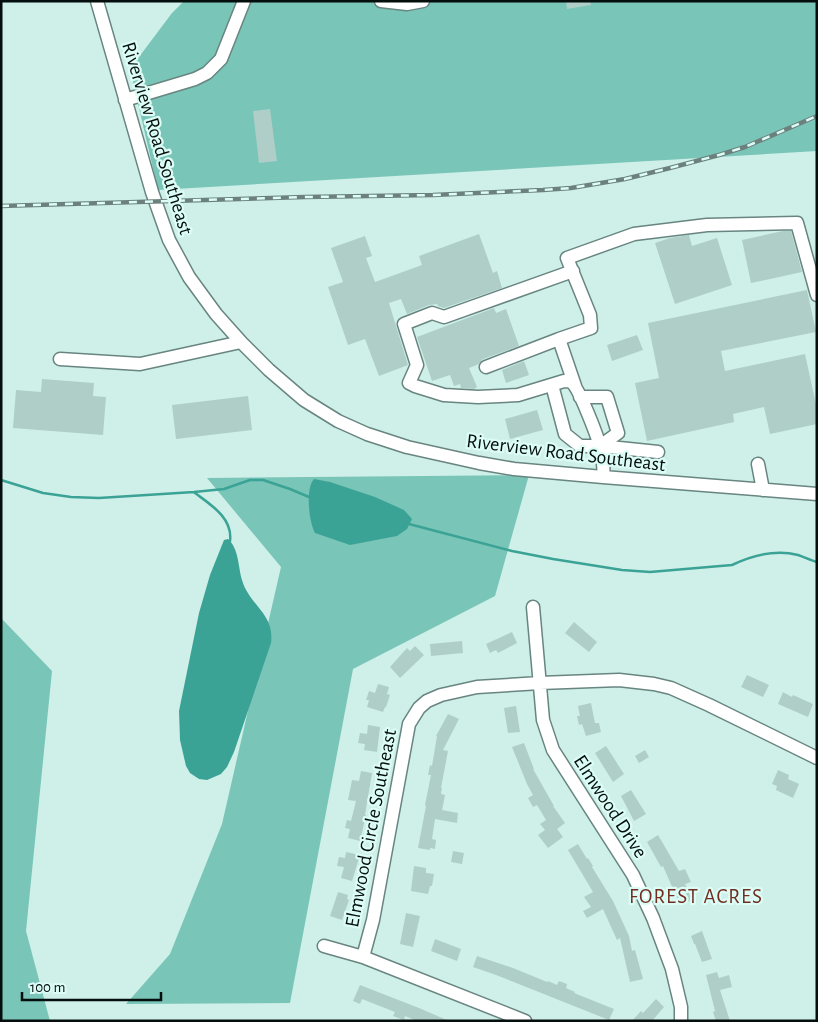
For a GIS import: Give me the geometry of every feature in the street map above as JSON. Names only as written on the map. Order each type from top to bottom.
[{"type":"street","name":"Riverview Road Southeast","points":[[97,1],[152,192],[169,240],[198,290],[216,314],[274,375],[304,400],[338,421],[367,434],[407,447],[479,463],[514,469],[817,494]]},
{"type":"street","points":[[125,100],[195,79],[207,72],[220,58],[244,1]]},
{"type":"street","points":[[381,1],[407,4],[423,1]]},
{"type":"street","points":[[486,367],[591,328],[590,315],[568,258],[634,234],[706,225],[797,223],[817,294]]},
{"type":"street","points":[[573,271],[444,317],[432,313],[404,324],[417,365],[409,382],[415,386],[444,395],[478,398],[518,395],[564,381],[570,382],[578,391],[607,398],[618,433],[600,446]]},
{"type":"street","points":[[559,339],[600,446],[604,477]]},
{"type":"street","points":[[60,359],[140,364],[241,342]]},
{"type":"street","points":[[552,385],[565,434],[580,446],[600,446],[658,452]]},
{"type":"street","points":[[758,464],[763,490]]},
{"type":"street","name":"Elmwood Drive","points":[[533,607],[544,720],[553,750],[634,875],[672,969],[681,1007],[681,1021]]},
{"type":"street","name":"Elmwood Circle Southeast","points":[[363,957],[373,920],[409,724],[418,708],[427,701],[441,695],[477,687],[620,680],[654,684],[671,688],[709,705],[817,758]]},
{"type":"street","name":"Elmwood Circle Southeast","points":[[324,946],[363,957],[525,1021]]},
{"type":"shaded area","points":[[184,1],[817,1],[817,151],[158,190],[130,69],[172,13]]},
{"type":"shaded area","points":[[529,475],[495,596],[353,669],[290,1003],[126,1004],[170,954],[222,824],[281,567],[207,478]]},
{"type":"shaded area","points":[[314,479],[330,482],[375,497],[404,510],[412,519],[407,529],[397,536],[350,545],[315,533],[309,506],[311,484]]},
{"type":"shaded area","points":[[228,539],[236,553],[245,589],[269,624],[271,643],[234,752],[227,767],[221,774],[207,780],[199,779],[190,773],[186,766],[180,740],[179,711],[199,613],[210,575],[224,540]]},
{"type":"shaded area","points":[[1,618],[52,671],[26,931],[50,1021],[1,1021]]},
{"type":"building","points":[[566,1],[590,1],[591,5],[567,9]]},
{"type":"building","points":[[270,109],[277,161],[259,163],[253,111]]},
{"type":"building","points":[[791,231],[802,272],[751,283],[742,240]]},
{"type":"building","points":[[479,234],[493,273],[497,271],[502,288],[444,308],[437,304],[429,305],[407,314],[401,299],[389,303],[408,365],[379,376],[365,339],[348,345],[328,287],[343,282],[331,248],[365,236],[372,256],[366,258],[375,282],[422,265],[419,256]]},
{"type":"building","points":[[689,235],[692,246],[717,238],[732,285],[675,304],[655,243]]},
{"type":"building","points":[[807,290],[816,332],[721,351],[725,371],[805,354],[817,409],[817,424],[770,434],[764,407],[733,414],[734,422],[647,441],[635,383],[659,378],[648,323]]},
{"type":"building","points":[[494,308],[496,313],[506,309],[519,346],[483,359],[479,364],[469,368],[477,387],[474,389],[461,388],[460,384],[454,386],[450,375],[432,381],[417,337]]},
{"type":"building","points":[[637,335],[643,350],[612,361],[607,345]]},
{"type":"building","points":[[524,361],[529,375],[506,383],[502,370]]},
{"type":"building","points":[[42,379],[94,383],[93,396],[106,397],[103,435],[13,428],[16,390],[41,392]]},
{"type":"building","points":[[248,396],[252,430],[176,439],[172,405]]},
{"type":"building","points":[[537,410],[543,430],[510,439],[505,419]]},
{"type":"building","points":[[574,622],[597,642],[589,652],[565,633]]},
{"type":"building","points":[[512,632],[517,643],[498,653],[496,650],[490,653],[486,644]]},
{"type":"building","points":[[462,641],[463,653],[431,656],[430,644]]},
{"type":"building","points":[[415,646],[424,655],[400,678],[390,667],[407,648],[410,651]]},
{"type":"building","points":[[747,675],[769,685],[763,697],[741,687]]},
{"type":"building","points":[[378,684],[389,687],[387,694],[390,695],[383,712],[367,707],[369,700],[366,700],[369,691],[375,693]]},
{"type":"building","points":[[783,692],[813,704],[808,717],[778,704]]},
{"type":"building","points":[[591,703],[595,723],[599,723],[601,732],[586,736],[582,724],[579,725],[577,716],[580,716],[578,706]]},
{"type":"building","points":[[516,706],[520,732],[508,733],[504,708]]},
{"type":"building","points":[[448,714],[459,719],[443,750],[448,751],[441,788],[441,794],[445,795],[442,810],[458,813],[457,823],[435,819],[432,839],[436,840],[435,849],[418,848],[431,775],[428,775],[430,765],[432,766],[436,736]]},
{"type":"building","points":[[368,725],[380,727],[377,752],[364,750],[365,744],[358,743],[360,733],[367,734]]},
{"type":"building","points":[[524,743],[533,769],[553,806],[565,823],[557,829],[563,837],[548,848],[538,835],[545,830],[540,824],[546,820],[537,805],[533,807],[528,798],[533,795],[512,747]]},
{"type":"building","points":[[606,746],[624,774],[613,782],[595,753]]},
{"type":"building","points":[[645,750],[649,757],[639,763],[635,756]]},
{"type":"building","points":[[778,770],[789,775],[788,779],[799,784],[793,798],[776,790],[777,786],[772,784]]},
{"type":"building","points":[[361,771],[372,773],[360,841],[348,838],[350,829],[345,828],[347,820],[351,821],[356,801],[348,800],[352,780],[359,781]]},
{"type":"building","points":[[631,790],[646,814],[634,821],[621,796]]},
{"type":"building","points":[[658,835],[679,871],[685,869],[691,882],[685,884],[692,900],[680,905],[663,866],[661,867],[647,842]]},
{"type":"building","points":[[578,844],[613,901],[629,936],[632,951],[635,950],[643,979],[630,982],[620,938],[617,940],[603,909],[587,918],[583,911],[591,907],[584,897],[593,892],[568,850]]},
{"type":"building","points":[[453,851],[464,853],[462,864],[451,862]]},
{"type":"building","points":[[346,852],[360,855],[352,881],[341,878],[344,867],[337,866],[339,857],[345,858]]},
{"type":"building","points":[[414,866],[426,868],[426,873],[434,874],[432,886],[430,886],[428,894],[411,891]]},
{"type":"building","points":[[338,892],[348,895],[347,899],[349,900],[342,920],[330,916]]},
{"type":"building","points":[[406,913],[420,916],[413,947],[400,944]]},
{"type":"building","points":[[702,931],[712,959],[702,962],[691,936]]},
{"type":"building","points":[[435,939],[461,949],[457,961],[431,951]]},
{"type":"building","points":[[477,956],[547,982],[557,985],[559,981],[567,984],[566,988],[574,993],[614,1009],[609,1020],[473,967]]},
{"type":"building","points":[[717,972],[719,978],[729,975],[732,987],[720,990],[730,1021],[716,1021],[713,1012],[715,1011],[706,975]]},
{"type":"building","points":[[360,985],[449,1021],[417,1021],[405,1016],[404,1020],[393,1016],[395,1012],[362,999],[360,1004],[353,1001]]},
{"type":"building","points":[[656,999],[664,1007],[652,1021],[632,1021],[641,1011],[643,1013]]},
{"type":"waterway","points":[[1,480],[43,493],[99,498],[224,489],[250,480],[263,480],[309,497]]},
{"type":"waterway","points":[[195,493],[220,513],[228,525],[230,541]]},
{"type":"waterway","points":[[409,524],[512,551],[622,570],[650,572],[732,565],[748,558],[773,553],[789,553],[817,562]]},
{"type":"railway","points":[[1,206],[433,195],[571,188],[625,179],[719,155],[745,147],[817,116]]},
{"type":"district","name":"FOREST ACRES","points":[[696,896]]}]
